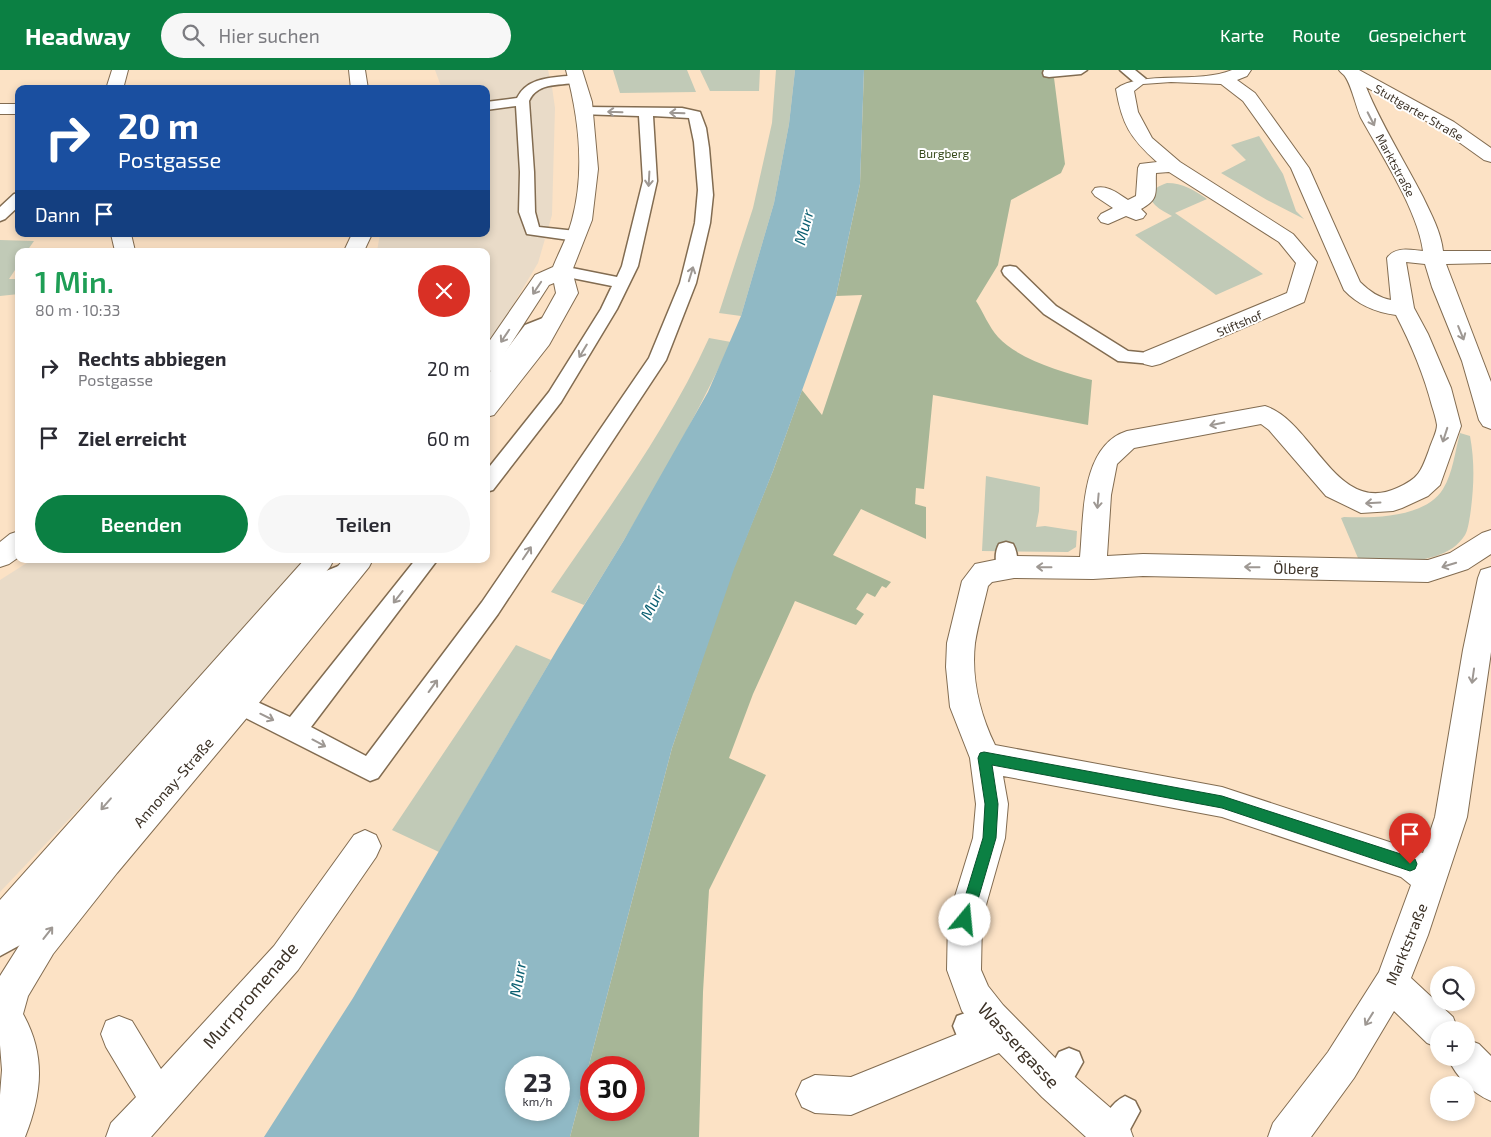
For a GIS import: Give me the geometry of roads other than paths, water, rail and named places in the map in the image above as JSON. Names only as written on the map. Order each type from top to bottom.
[{"type":"street","points":[[115,85],[120,70]]},
{"type":"street","points":[[357,70],[359,85]]},
{"type":"street","name":"Stiftshof","points":[[1152,358],[1296,297],[1307,262],[1286,238],[1228,199],[1173,166],[1144,142],[1132,112],[1126,89],[1132,75],[1225,79],[1243,70]]},
{"type":"street","name":"Stuttgarter Straße","points":[[1349,72],[1448,126],[1484,154]]},
{"type":"street","name":"Marktstraße","points":[[1349,72],[1369,116],[1408,178],[1432,242],[1434,258],[1443,287],[1472,361],[1491,420]]},
{"type":"street","points":[[490,405],[521,367],[553,320],[567,293],[562,271],[582,220],[589,169],[584,111],[575,75]]},
{"type":"street","points":[[1225,79],[1262,108],[1313,186],[1349,268],[1352,285],[1365,297],[1383,306],[1403,308]]},
{"type":"street","points":[[0,109],[15,109]]},
{"type":"street","points":[[1108,218],[1132,211],[1145,199],[1146,168],[1173,166]]},
{"type":"street","points":[[1102,192],[1132,211]]},
{"type":"street","points":[[1093,568],[1098,495],[1106,460],[1127,440],[1265,415],[1277,424],[1334,490],[1360,503],[1392,501],[1419,489],[1431,478],[1448,426],[1439,388],[1417,334],[1403,308],[1397,258],[1402,255],[1434,258],[1491,257]]},
{"type":"street","points":[[490,360],[526,321],[542,280],[562,271]]},
{"type":"street","name":"Ölberg","points":[[984,758],[965,707],[960,655],[966,619],[976,581],[984,572],[1007,559],[1093,568],[1143,565],[1428,571],[1460,561],[1491,541]]},
{"type":"street","points":[[0,556],[15,545]]},
{"type":"street","name":"Annonay-Straße","points":[[5,1006],[41,942],[94,875],[240,704],[355,564]]},
{"type":"street","points":[[12,927],[321,567]]},
{"type":"street","name":"Marktstraße","points":[[1287,1137],[1341,1065],[1391,984],[1411,935],[1451,817],[1477,650],[1491,578]]},
{"type":"street","points":[[984,758],[1192,794],[1222,802],[1410,864],[1431,879]]},
{"type":"street","name":"Wassergasse","points":[[984,758],[992,804],[990,838],[965,920],[964,970],[975,998],[994,1023],[1062,1073],[1117,1127]]},
{"type":"street","name":"Murrpromenade","points":[[126,1137],[286,958],[364,846]]},
{"type":"street","points":[[1391,984],[1430,1021]]},
{"type":"street","points":[[5,1006],[19,1045],[21,1084],[8,1134]]},
{"type":"street","points":[[815,1094],[851,1096],[994,1023]]},
{"type":"street","points":[[119,1034],[158,1099]]},
{"type":"street","points":[[1475,1066],[1491,1082]]},
{"type":"lane","points":[[533,70],[538,84]]},
{"type":"lane","points":[[1049,73],[1081,70]]},
{"type":"lane","points":[[575,75],[538,84],[527,91],[522,101],[527,172],[527,212],[532,231],[576,236]]},
{"type":"lane","points":[[490,105],[522,101]]},
{"type":"lane","points":[[240,704],[370,770],[490,608],[657,360],[675,320],[698,251],[705,202],[701,138],[695,115],[682,112],[584,111]]},
{"type":"lane","points":[[490,480],[555,397],[609,309],[630,266],[650,180],[646,113]]},
{"type":"lane","points":[[0,216],[15,201]]},
{"type":"lane","points":[[562,271],[622,283]]},
{"type":"lane","name":"Stiftshof","points":[[1010,271],[1050,310],[1124,357],[1152,358]]},
{"type":"lane","points":[[490,383],[526,321],[553,320]]},
{"type":"lane","points":[[294,730],[425,563]]},
{"type":"lane","points":[[321,567],[355,564]]},
{"type":"lane","points":[[0,943],[12,927]]},
{"type":"lane","points":[[5,1006],[12,927]]},
{"type":"water","name":"Murr","points":[[795,70],[864,70],[860,184],[836,296],[773,471],[734,569],[672,748],[591,1056],[580,1056],[580,1099],[570,1137],[264,1137],[353,998],[558,648],[624,540],[708,392],[741,316],[774,203],[789,124]]},
{"type":"park label","name":"Burgberg","points":[[944,153]]}]
